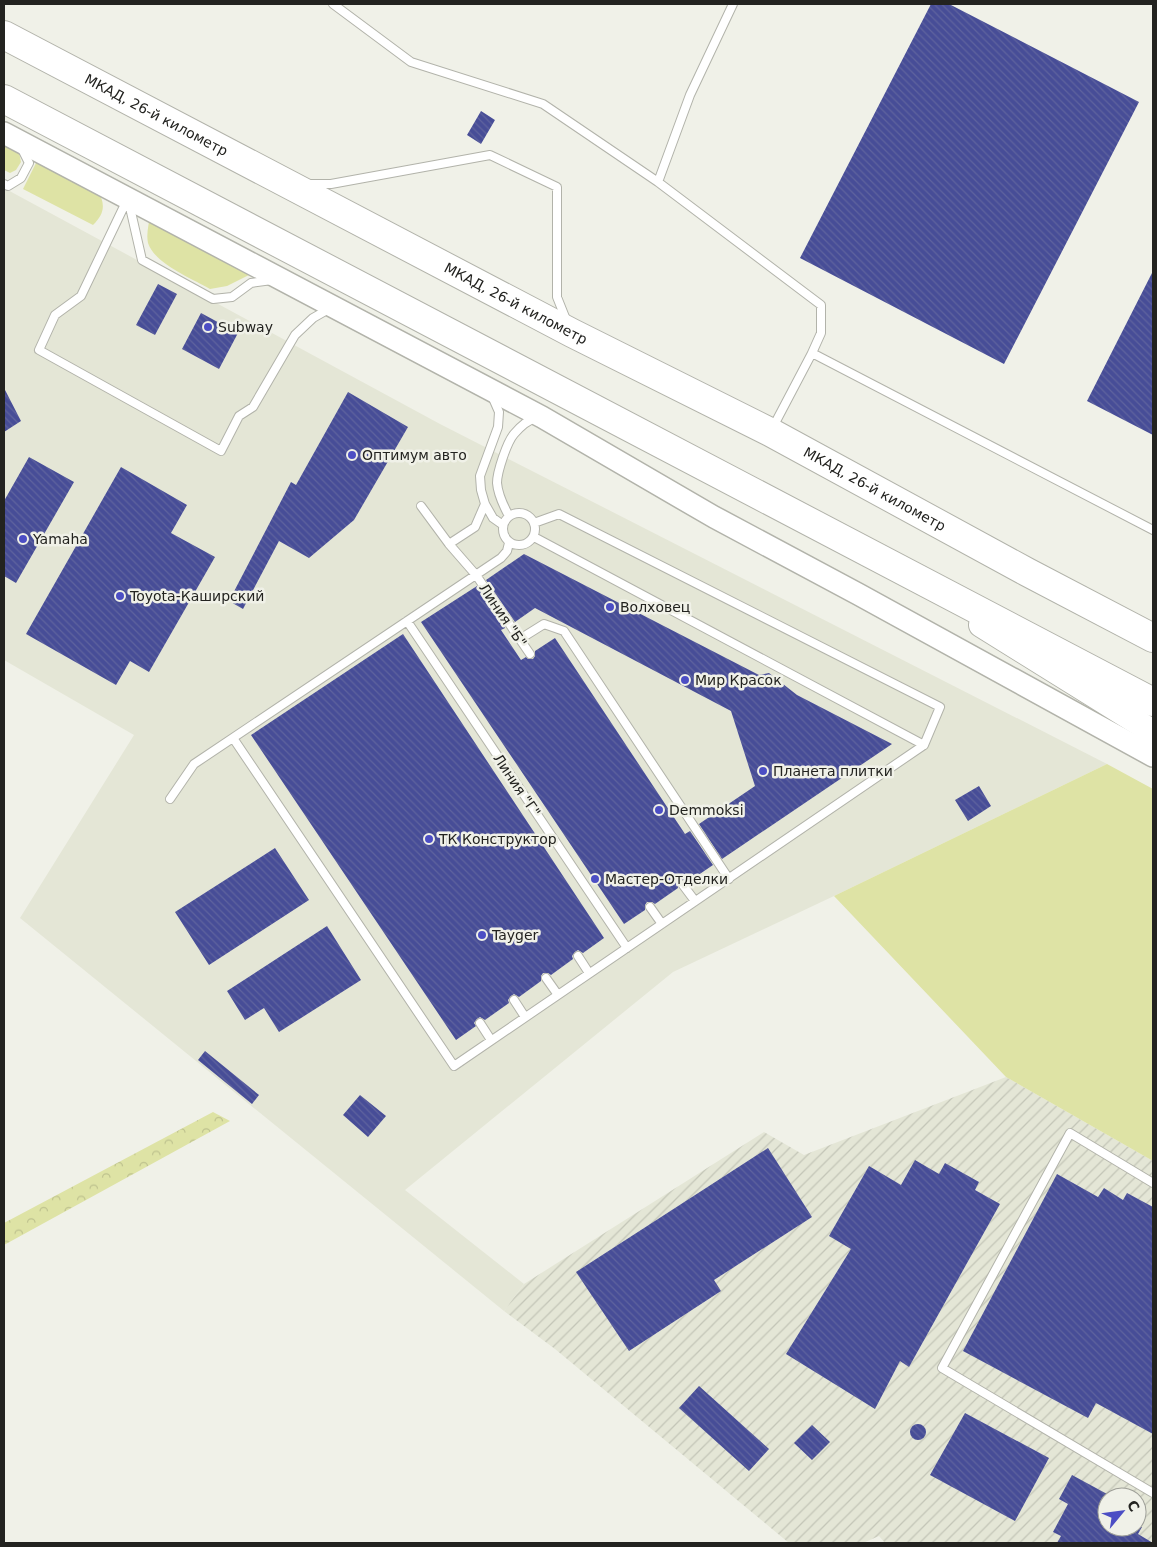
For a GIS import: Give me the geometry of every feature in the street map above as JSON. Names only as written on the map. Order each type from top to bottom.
[{"type":"highway","name":"МКАД, 26-й километр","points":[[4,35],[572,333],[770,432],[1027,572],[1153,638]]},
{"type":"highway","points":[[4,99],[1153,702]]},
{"type":"main road","points":[[848,542],[1153,732]]},
{"type":"street","points":[[11,137],[542,417],[714,517],[867,598],[1153,756]]},
{"type":"lane","points":[[333,4],[411,62],[542,104],[658,182],[821,305],[820,333],[812,353],[770,432]]},
{"type":"lane","points":[[658,182],[690,95],[733,4]]},
{"type":"lane","points":[[4,184],[8,186],[21,178],[29,164],[11,137]]},
{"type":"lane","points":[[289,185],[332,184],[490,154],[557,187],[557,297],[572,333]]},
{"type":"lane","points":[[288,282],[271,280],[251,283],[232,297],[213,299],[142,260],[128,198],[81,296],[55,315],[39,350],[221,451],[239,416],[253,407],[295,335],[313,318],[327,310],[338,309]]},
{"type":"lane","points":[[812,353],[1153,530]]},
{"type":"lane","points":[[482,385],[493,398],[499,412],[498,426],[480,476],[481,490],[485,504],[493,518],[503,525]]},
{"type":"lane","points":[[509,516],[499,498],[497,481],[501,466],[512,435],[528,420],[542,417]]},
{"type":"lane","points":[[449,544],[475,527],[485,504]]},
{"type":"lane","name":"Линия \"Б\"","points":[[421,506],[449,544],[476,575],[530,654]]},
{"type":"lane","points":[[518,513],[526,514],[534,523],[536,531],[528,544],[522,546],[509,543],[505,539],[502,531],[503,525],[509,516],[518,513]]},
{"type":"lane","points":[[232,738],[454,1066],[924,745],[940,707],[560,514],[534,523]]},
{"type":"lane","points":[[534,537],[924,745]]},
{"type":"lane","points":[[170,799],[194,764],[232,738],[273,716],[373,649],[407,621],[501,558],[507,551],[509,543]]},
{"type":"lane","points":[[442,598],[447,605]]},
{"type":"lane","name":"Линия \"Г\"","points":[[407,621],[627,948]]},
{"type":"lane","points":[[520,639],[544,624],[564,631],[729,878]]},
{"type":"lane","points":[[683,885],[695,901]]},
{"type":"lane","points":[[650,907],[662,924]]},
{"type":"lane","points":[[578,956],[589,973]]},
{"type":"lane","points":[[546,978],[558,995]]},
{"type":"lane","points":[[514,1000],[525,1017]]},
{"type":"lane","points":[[480,1023],[491,1040]]},
{"type":"lane","points":[[1153,1183],[1070,1133],[942,1368],[1153,1493]]},
{"type":"shaded area","points":[[4,188],[440,424],[1107,764],[673,972],[405,1190],[524,1284],[504,1311],[20,918],[134,735],[4,660]]},
{"type":"shaded area","points":[[1006,1077],[1153,1161],[1153,1543],[885,1543],[879,1536],[863,1543],[789,1543],[555,1349],[504,1311],[524,1284],[764,1132],[804,1155]]},
{"type":"green space","points":[[4,144],[19,152],[21,162],[16,170],[10,173],[4,170]]},
{"type":"green space","points":[[38,159],[98,191],[103,209],[100,217],[93,225],[23,189]]},
{"type":"green space","points":[[150,215],[257,271],[227,286],[210,289],[175,270],[158,258],[152,251],[147,240]]},
{"type":"green space","points":[[1107,764],[1153,789],[1153,1161],[1006,1077],[834,896]]},
{"type":"green space","points":[[213,1112],[230,1121],[4,1245],[4,1223]]},
{"type":"building","points":[[931,4],[949,4],[1139,102],[1004,364],[800,258]]},
{"type":"building","points":[[481,111],[495,120],[481,144],[467,135]]},
{"type":"building","points":[[1153,271],[1153,435],[1087,401]]},
{"type":"building","points":[[158,284],[177,294],[155,335],[136,325]]},
{"type":"building","points":[[201,313],[238,333],[219,369],[182,349]]},
{"type":"building","points":[[4,388],[21,421],[4,432]]},
{"type":"building","points":[[348,392],[408,427],[354,520],[309,558],[279,541],[243,609],[229,601],[291,482],[296,485]]},
{"type":"building","name":"Yamaha","points":[[29,457],[74,482],[16,583],[4,576],[4,501]]},
{"type":"building","name":"Toyota-Каширский","points":[[121,467],[187,505],[171,533],[215,557],[149,672],[130,661],[116,685],[26,634]]},
{"type":"building","points":[[524,554],[759,675],[769,673],[797,695],[892,744],[722,859],[699,824],[755,786],[731,711],[535,608],[515,622],[486,580]]},
{"type":"building","name":"ТК Конструктор","points":[[477,586],[505,628],[501,630],[521,660],[526,657],[533,659],[535,651],[555,638],[685,834],[690,831],[713,865],[688,882],[680,880],[678,888],[655,904],[647,902],[645,910],[624,924],[421,622]]},
{"type":"building","name":"ТК Конструктор","points":[[403,634],[604,938],[583,953],[578,950],[575,952],[572,956],[573,959],[551,975],[543,973],[541,981],[519,997],[514,994],[511,996],[508,1000],[509,1003],[485,1020],[480,1017],[477,1019],[474,1023],[476,1026],[456,1040],[251,735]]},
{"type":"building","points":[[979,786],[991,806],[968,821],[955,800]]},
{"type":"building","points":[[275,848],[309,900],[209,965],[175,912]]},
{"type":"building","points":[[327,926],[361,980],[279,1032],[264,1008],[245,1020],[227,991]]},
{"type":"building","points":[[205,1051],[259,1095],[252,1104],[198,1060]]},
{"type":"building","points":[[360,1095],[386,1116],[368,1137],[343,1115]]},
{"type":"building","points":[[768,1148],[812,1217],[714,1280],[721,1291],[629,1351],[576,1272]]},
{"type":"building","points":[[915,1160],[939,1174],[945,1163],[979,1182],[975,1190],[1000,1204],[909,1367],[900,1361],[875,1409],[786,1354],[851,1249],[829,1236],[869,1166],[901,1185]]},
{"type":"building","points":[[1057,1174],[1098,1197],[1104,1188],[1123,1200],[1127,1193],[1153,1207],[1153,1434],[1096,1403],[1088,1418],[963,1351]]},
{"type":"building","points":[[699,1386],[769,1449],[749,1471],[679,1408]]},
{"type":"building","points":[[965,1413],[1049,1458],[1015,1521],[930,1475]]},
{"type":"building","points":[[915,1424],[921,1424],[926,1429],[924,1438],[915,1440],[910,1435],[910,1429]]},
{"type":"building","points":[[812,1425],[830,1442],[812,1460],[794,1443]]},
{"type":"building","points":[[1072,1475],[1097,1489],[1097,1537],[1143,1537],[1153,1543],[1057,1543],[1061,1536],[1053,1532],[1068,1504],[1059,1499]]},
{"type":"place","name":"Subway","points":[[208,327]]},
{"type":"place","name":"Оптимум авто","points":[[352,455]]},
{"type":"place","name":"Yamaha","points":[[23,539]]},
{"type":"place","name":"Toyota-Каширский","points":[[120,596]]},
{"type":"place","name":"Волховец","points":[[610,607]]},
{"type":"place","name":"Мир Красок","points":[[685,680]]},
{"type":"place","name":"Планета плитки","points":[[763,771]]},
{"type":"place","name":"Demmoksi","points":[[659,810]]},
{"type":"place","name":"ТК Конструктор","points":[[429,839]]},
{"type":"place","name":"Мастер-Отделки","points":[[595,879]]},
{"type":"place","name":"Tayger","points":[[482,935]]}]
